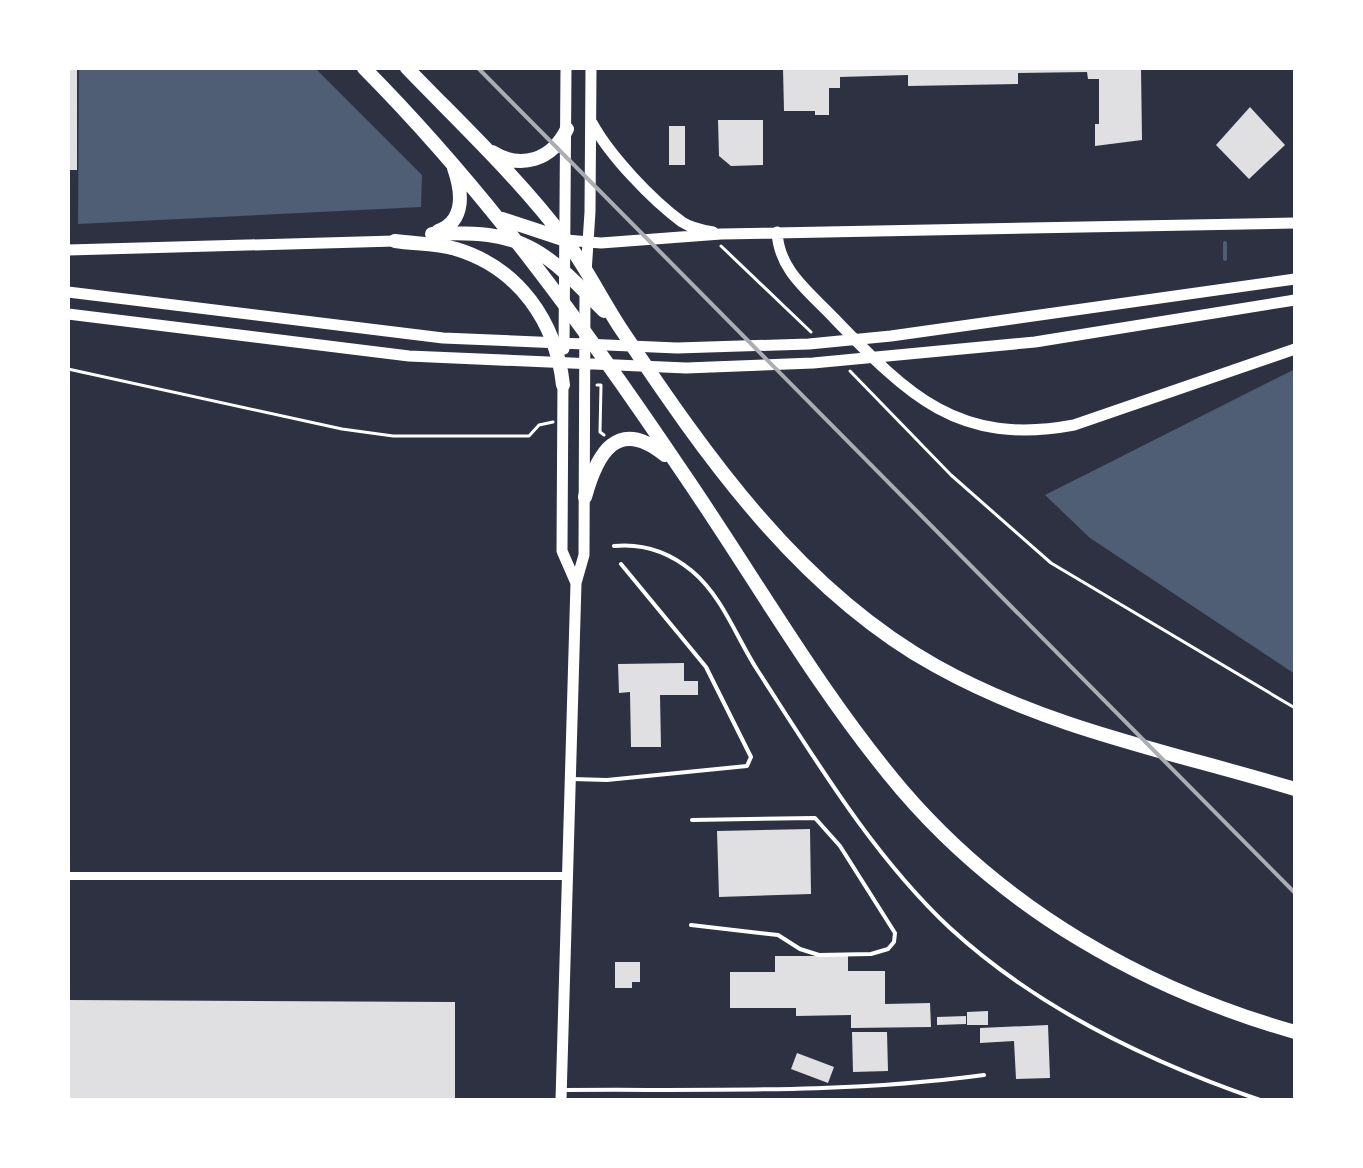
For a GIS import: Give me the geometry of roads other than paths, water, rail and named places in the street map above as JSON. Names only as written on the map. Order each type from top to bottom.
[{"type":"highway","points":[[364,68],[451,160],[518,239],[565,302],[682,470],[850,722],[902,790],[949,838],[1035,911],[1134,971],[1187,996],[1295,1032]]},
{"type":"highway","points":[[407,68],[566,240],[621,329],[696,438],[774,533],[826,586],[896,641],[977,687],[1068,726],[1295,789]]},
{"type":"highway","points":[[483,147],[506,160],[535,159],[556,148],[567,129]]},
{"type":"highway","points":[[432,234],[445,229],[458,212],[460,188],[451,160]]},
{"type":"highway","points":[[498,218],[566,240]]},
{"type":"highway","points":[[395,241],[432,234],[481,232],[518,239],[566,273],[621,329]]},
{"type":"highway","points":[[395,241],[456,249],[512,279],[539,312],[554,339],[563,385]]},
{"type":"highway","points":[[585,497],[597,458],[619,441],[638,440],[650,444],[682,470]]},
{"type":"main road","points":[[566,68],[562,551],[576,583]]},
{"type":"main road","points":[[561,1095],[576,583],[584,555],[585,292],[591,68]]},
{"type":"main road","points":[[590,120],[603,144],[683,223],[721,240]]},
{"type":"main road","points":[[566,240],[587,243],[721,240],[777,232],[1295,223]]},
{"type":"main road","points":[[777,232],[778,252],[788,269],[890,376],[922,401],[946,413],[1001,430],[1048,430],[1074,425],[1295,349]]},
{"type":"main road","points":[[68,250],[395,241]]},
{"type":"main road","points":[[68,292],[443,338],[677,348],[809,344],[891,336],[1295,279]]},
{"type":"main road","points":[[68,314],[409,356],[686,368],[813,363],[1035,342],[1295,300]]},
{"type":"street","points":[[68,876],[567,876]]},
{"type":"lane","points":[[614,546],[648,546],[694,572],[721,605],[757,670],[852,810],[949,927],[1034,992],[1079,1020],[1152,1059],[1260,1100]]},
{"type":"lane","points":[[570,779],[607,780],[747,766],[751,757],[706,667],[621,564]]},
{"type":"lane","points":[[691,925],[778,935],[800,949],[819,955],[871,954],[888,949],[894,942],[895,933],[840,846],[815,818],[692,820]]},
{"type":"lane","points":[[561,1095],[921,1083],[984,1075]]},
{"type":"water","points":[[79,68],[315,68],[422,175],[421,207],[78,224]]},
{"type":"water","points":[[1295,369],[1295,674],[1090,538],[1045,495]]},
{"type":"waterway","points":[[1225,243],[1225,259]]},
{"type":"railway","points":[[478,68],[1295,893]]}]
